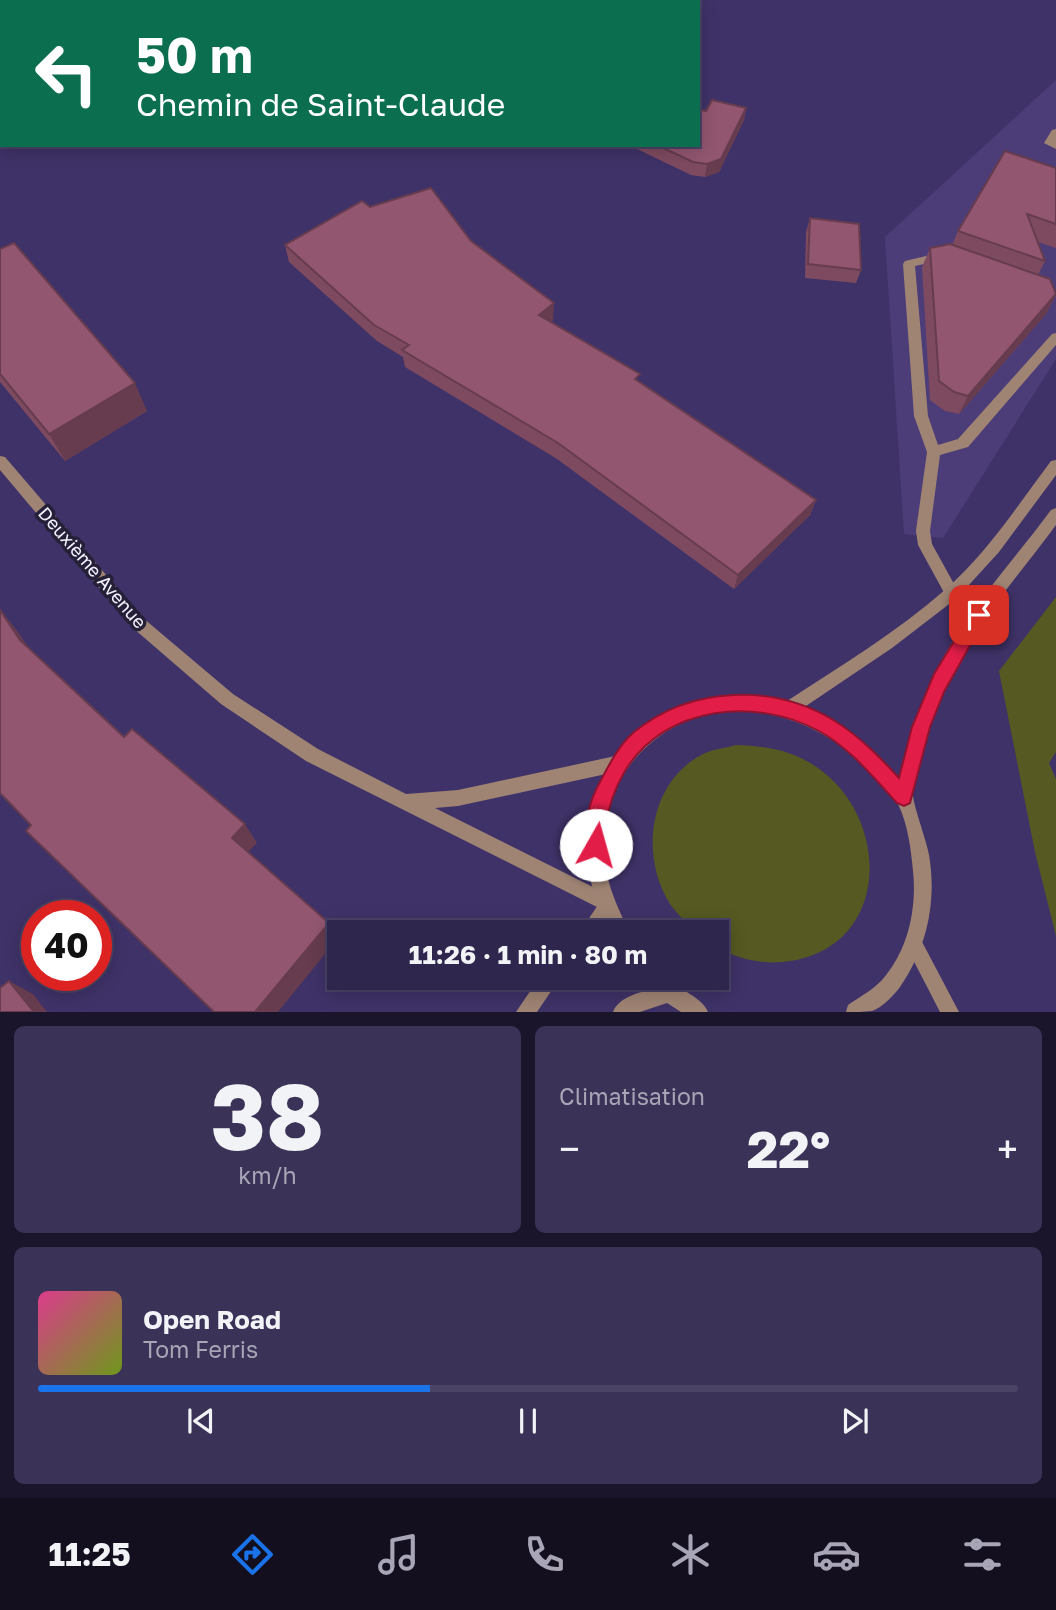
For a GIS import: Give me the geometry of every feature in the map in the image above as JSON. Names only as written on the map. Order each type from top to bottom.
[{"type":"street","points":[[1056,132],[1049,143],[1056,145]]},
{"type":"street","points":[[952,593],[925,545],[923,531],[934,452],[921,416],[909,264],[942,256],[954,260]]},
{"type":"street","points":[[934,452],[963,443],[1056,338]]},
{"type":"street","name":"Deuxième Avenue","points":[[0,461],[138,624],[227,699],[312,755],[605,904]]},
{"type":"street","points":[[788,709],[887,643],[952,593],[994,548],[1056,465]]},
{"type":"street","points":[[904,797],[921,727],[943,674],[979,615],[1027,556],[1056,514]]},
{"type":"street","points":[[613,920],[605,904],[596,864],[596,827],[604,793],[620,763],[639,740],[665,721],[693,709],[724,703],[755,703],[788,709],[826,726],[860,750],[904,797],[922,860],[924,903],[914,944],[888,987],[855,1012]]},
{"type":"street","points":[[403,802],[458,798],[620,763]]},
{"type":"street","points":[[596,920],[605,904]]},
{"type":"street","points":[[914,944],[950,1012]]},
{"type":"street","points":[[524,1012],[541,990]]},
{"type":"street","points":[[666,990],[699,1012]]},
{"type":"street","points":[[622,1012],[634,1004],[669,993]]},
{"type":"shaded area","points":[[1056,80],[1056,359],[943,538],[904,534],[885,237]]},
{"type":"green space","points":[[1056,597],[1056,752],[1049,763],[1056,779],[1056,936],[1035,852],[999,671]]},
{"type":"green space","points":[[736,745],[787,752],[803,759],[833,780],[854,808],[866,840],[870,873],[863,905],[847,932],[820,952],[783,962],[749,960],[733,955],[729,953],[729,920],[684,920],[670,904],[660,885],[655,864],[655,820],[661,800],[672,781],[686,765],[712,750]]},
{"type":"building","points":[[712,100],[746,108],[721,159],[707,164],[693,162],[661,147],[700,147],[700,110],[706,111]]},
{"type":"building","points":[[1005,151],[1056,168],[1056,224],[1027,214],[1045,261],[958,231]]},
{"type":"building","points":[[431,188],[471,241],[554,303],[539,315],[640,374],[635,379],[816,500],[738,575],[558,443],[402,350],[409,345],[374,325],[285,245],[362,201],[370,207]]},
{"type":"building","points":[[810,218],[859,224],[861,270],[808,264]]},
{"type":"building","points":[[14,243],[135,383],[49,434],[0,374],[0,249]]},
{"type":"building","points":[[950,244],[1050,279],[1056,294],[968,396],[954,392],[939,381],[930,248]]},
{"type":"building","points":[[0,610],[20,640],[124,737],[132,729],[245,824],[232,838],[327,921],[327,925],[255,1012],[214,1012],[112,914],[112,900],[98,900],[26,831],[31,825],[0,793]]},
{"type":"building","points":[[9,981],[34,1012],[0,1012],[0,988]]},
{"type":"route","points":[[596,845],[596,827],[604,793],[620,763],[639,740],[665,721],[693,709],[724,703],[755,703],[788,709],[826,726],[860,750],[904,797],[921,727],[935,692],[979,615]]}]
